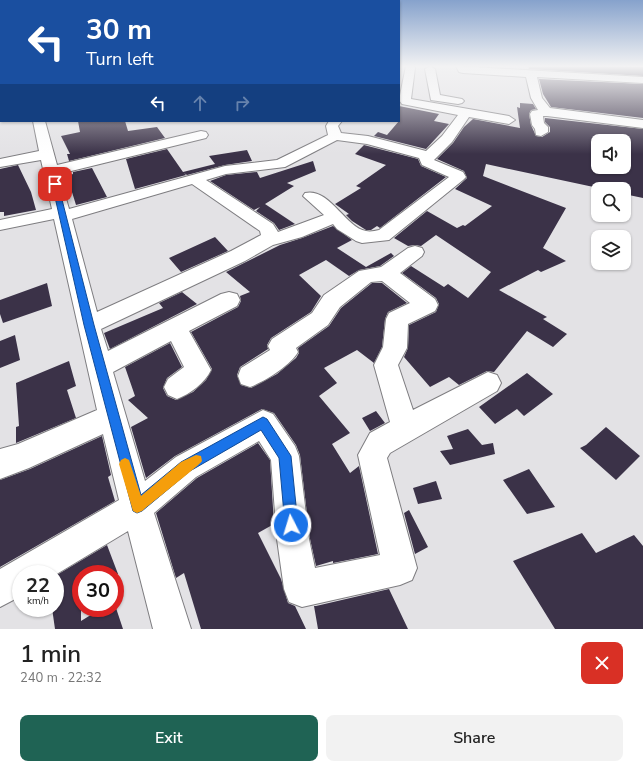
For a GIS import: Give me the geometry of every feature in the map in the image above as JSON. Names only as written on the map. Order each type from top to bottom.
[{"type":"street","points":[[405,95],[405,101],[509,120]]},
{"type":"street","points":[[435,95],[436,99],[486,104]]},
{"type":"street","points":[[537,95],[539,105],[547,112]]},
{"type":"street","points":[[542,132],[542,127],[538,124],[536,114],[547,112],[643,124]]},
{"type":"street","points":[[311,196],[336,216],[343,225],[362,237],[383,236],[458,177],[458,175],[427,162],[426,159],[427,156],[447,138],[465,113]]},
{"type":"street","points":[[39,122],[89,325],[137,506],[172,629]]},
{"type":"street","points":[[334,136],[332,126],[335,122]]},
{"type":"street","points":[[0,163],[50,162],[202,135]]},
{"type":"street","points":[[0,225],[61,214],[226,170],[280,164],[334,136],[368,140],[427,156]]},
{"type":"street","points":[[194,179],[267,228],[271,236],[266,241]]},
{"type":"street","points":[[89,325],[238,256],[266,241],[296,233],[336,216]]},
{"type":"street","points":[[250,376],[286,352],[280,346],[320,319],[332,301],[366,276],[386,273],[415,252]]},
{"type":"street","points":[[386,273],[427,305],[397,319],[395,348],[386,365],[406,429]]},
{"type":"street","points":[[100,367],[229,300]]},
{"type":"street","points":[[175,328],[199,370],[177,387]]},
{"type":"street","points":[[40,565],[137,506],[186,466],[263,423],[285,456],[293,539],[302,589],[400,568],[372,455],[380,443],[488,383]]},
{"type":"street","points":[[0,464],[19,458],[113,416]]},
{"type":"street","points":[[0,589],[12,582]]},
{"type":"building","points":[[544,95],[643,95],[643,118],[551,107]]},
{"type":"building","points":[[520,103],[533,104],[536,109],[531,110],[529,114],[531,125],[536,136],[542,137],[550,132],[550,127],[545,122],[545,118],[643,129],[643,198],[631,195],[631,182],[591,182],[591,186],[486,164],[483,176],[566,208],[543,248],[566,261],[541,272],[538,270],[499,290],[547,317],[543,319],[567,334],[553,347],[527,331],[494,372],[487,371],[459,385],[449,377],[430,387],[404,357],[408,348],[409,325],[436,312],[439,304],[436,298],[402,273],[411,266],[444,287],[448,284],[468,298],[491,272],[436,235],[421,246],[408,246],[394,238],[427,211],[457,228],[463,225],[465,226],[492,206],[455,189],[467,178],[464,171],[437,159],[453,143],[464,127],[473,119],[520,128],[517,107],[520,108]]},
{"type":"building","points":[[400,106],[439,114],[434,121],[449,124],[426,149],[374,136],[378,132],[387,135],[398,122],[400,122]]},
{"type":"building","points":[[78,122],[125,122],[128,131],[157,127],[165,138],[69,161],[67,154],[70,154],[61,136],[80,132]]},
{"type":"building","points":[[364,145],[418,159],[421,166],[446,177],[380,228],[377,226],[371,230],[366,230],[352,221],[346,215],[349,214],[335,204],[361,188],[356,186],[386,165],[355,154]]},
{"type":"building","points":[[167,149],[183,172],[215,164],[209,156],[247,150],[252,161],[225,165],[187,175],[184,173],[186,175],[135,189],[126,159]]},
{"type":"building","points":[[313,161],[316,171],[287,183],[294,186],[265,204],[295,224],[279,230],[274,223],[256,211],[260,207],[254,210],[210,181],[226,175],[257,172],[260,178]]},
{"type":"building","points":[[18,165],[31,192],[36,210],[4,216],[4,212],[0,212],[0,169]]},
{"type":"building","points":[[92,168],[107,197],[76,205],[67,176],[73,174],[73,172]]},
{"type":"building","points":[[333,226],[352,240],[337,248],[366,267],[391,253],[394,256],[380,266],[359,270],[349,276],[326,260],[299,275],[321,296],[311,312],[271,338],[267,345],[268,349],[240,367],[237,375],[241,385],[251,388],[277,374],[296,358],[299,353],[298,348],[329,326],[341,308],[372,283],[382,283],[407,303],[388,312],[385,319],[382,347],[374,363],[357,350],[324,368],[337,383],[319,396],[350,433],[332,444],[350,473],[359,466],[378,554],[333,563],[333,561],[316,566],[310,539],[300,455],[296,445],[274,413],[262,409],[175,456],[146,478],[131,427],[148,418],[128,400],[135,396],[125,367],[170,343],[182,367],[167,378],[163,388],[167,396],[176,400],[193,392],[206,380],[212,369],[191,332],[238,307],[241,301],[240,296],[250,292],[226,272],[280,245]]},
{"type":"building","points":[[215,237],[228,251],[181,272],[169,258]]},
{"type":"building","points":[[47,283],[52,306],[3,323],[0,314],[0,300]]},
{"type":"building","points":[[182,292],[197,304],[110,349],[104,333],[163,308],[159,303]]},
{"type":"building","points":[[15,335],[20,360],[0,368],[0,341]]},
{"type":"building","points":[[69,361],[76,386],[67,390],[76,418],[16,443],[16,427],[19,426],[16,383]]},
{"type":"building","points":[[527,373],[553,394],[524,416],[517,409],[495,424],[479,407]]},
{"type":"building","points":[[376,411],[385,423],[370,431],[362,418]]},
{"type":"building","points":[[606,427],[640,456],[616,480],[580,448],[586,445]]},
{"type":"building","points":[[468,429],[482,445],[493,443],[495,454],[450,465],[440,451],[453,449],[447,436]]},
{"type":"building","points":[[102,436],[111,475],[108,477],[115,501],[0,567],[0,480],[30,469]]},
{"type":"building","points":[[258,443],[270,460],[274,524],[258,533],[281,579],[288,603],[295,606],[306,629],[201,629],[184,573],[176,578],[156,513],[197,478]]},
{"type":"building","points":[[529,469],[555,507],[527,514],[503,480]]},
{"type":"building","points":[[436,481],[442,499],[418,504],[413,488]]},
{"type":"building","points":[[409,510],[428,547],[415,554],[404,513]]},
{"type":"building","points":[[582,533],[596,553],[634,535],[643,546],[643,629],[555,629],[513,561]]},
{"type":"building","points":[[107,545],[115,565],[73,565]]},
{"type":"building","points":[[72,566],[72,617],[81,617],[81,621],[87,617],[119,617],[123,629],[55,629],[53,617],[64,617],[64,571]]},
{"type":"building","points":[[389,589],[408,629],[318,629],[314,606]]},
{"type":"slow traffic","points":[[125,464],[137,506],[186,466],[196,461]]},
{"type":"route","points":[[55,184],[89,325],[137,506],[186,466],[263,423],[285,456],[291,525]]}]
